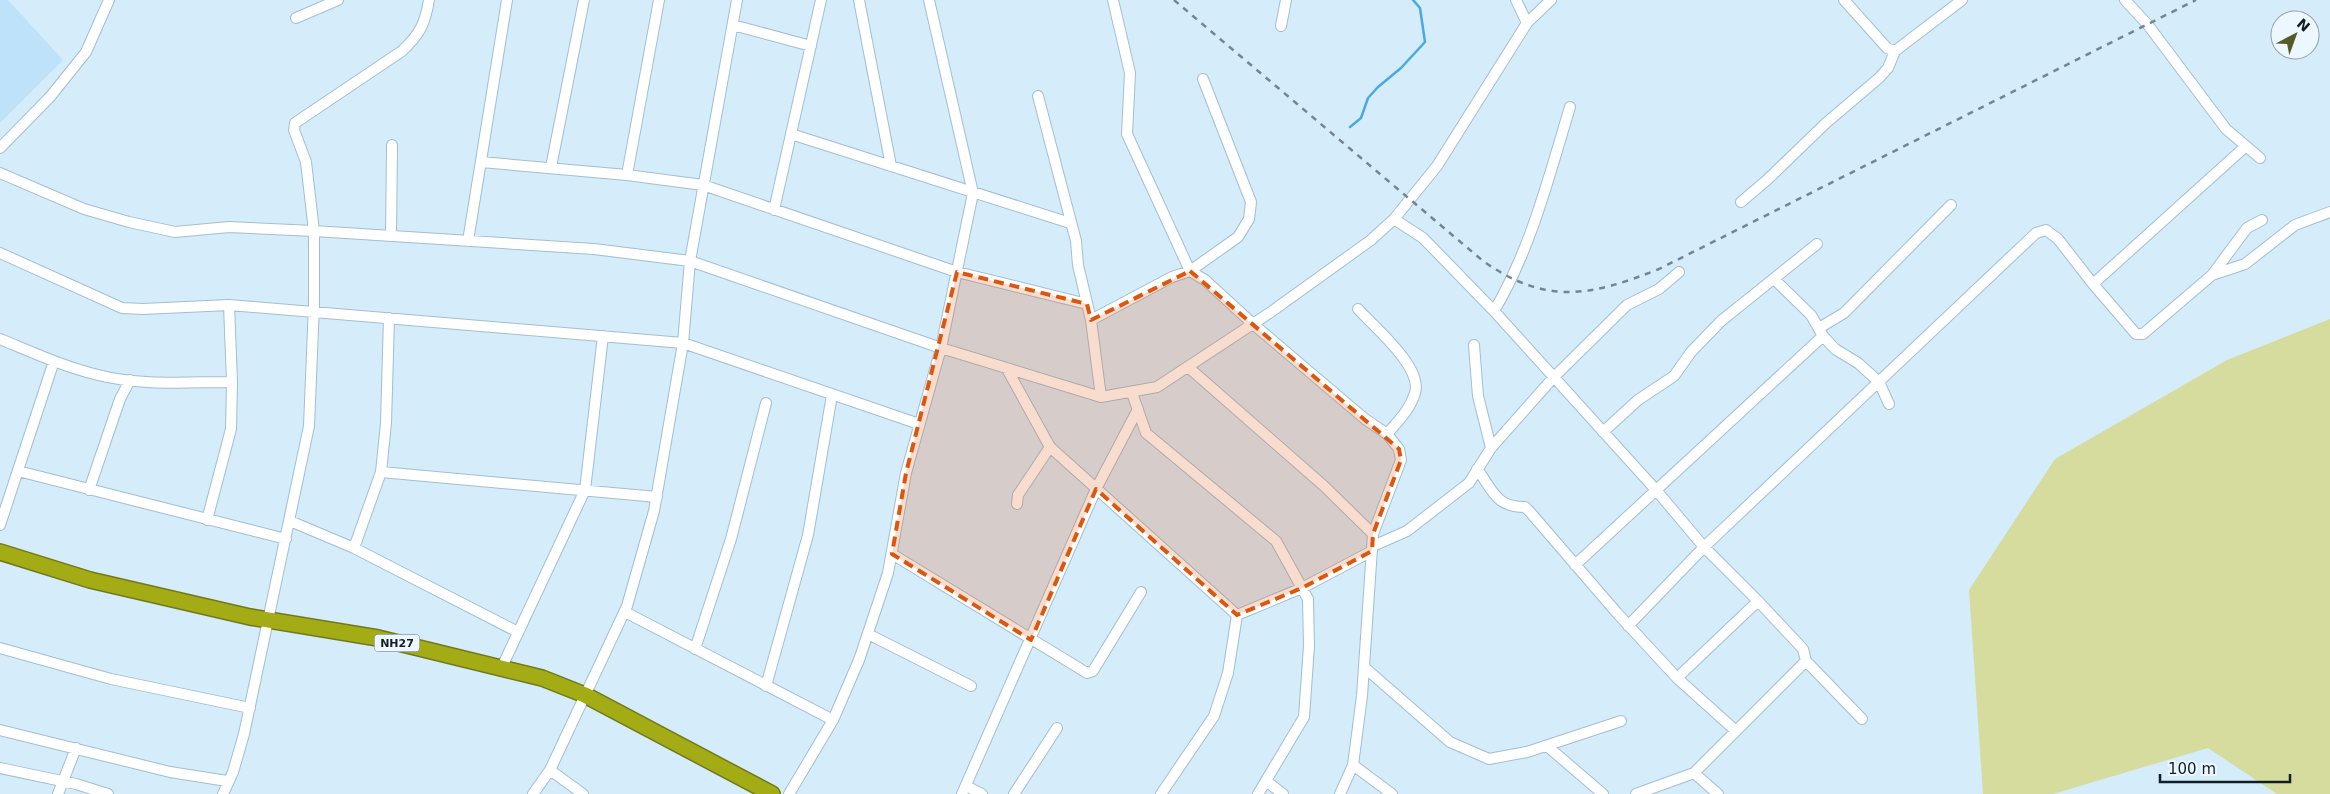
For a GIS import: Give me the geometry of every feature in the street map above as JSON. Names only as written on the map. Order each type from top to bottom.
[{"type":"highway","name":"NH27","points":[[0,552],[90,580],[268,620],[378,638],[542,678],[585,695],[772,794]]},
{"type":"street","points":[[0,148],[50,97],[86,52],[109,0]]},
{"type":"street","points":[[296,18],[338,0]]},
{"type":"street","points":[[223,794],[233,772],[250,708],[290,521],[308,426],[314,312],[314,231],[306,162],[294,130],[295,123],[402,51],[417,36],[426,19],[429,0]]},
{"type":"street","points":[[468,241],[507,0]]},
{"type":"street","points":[[550,167],[584,0]]},
{"type":"street","points":[[627,175],[659,0]]},
{"type":"street","points":[[533,794],[550,770],[625,612],[657,497],[683,343],[690,261],[738,0]]},
{"type":"street","points":[[774,210],[821,0]]},
{"type":"street","points":[[858,0],[891,166]]},
{"type":"street","points":[[789,794],[833,720],[868,634],[888,573],[906,474],[940,348],[973,192],[929,0]]},
{"type":"street","points":[[1114,0],[1130,72],[1127,134],[1190,271],[1205,280],[1253,324],[1365,419],[1387,434],[1399,449],[1402,460],[1373,534],[1364,667],[1354,765],[1340,794]]},
{"type":"street","points":[[1281,26],[1286,0]]},
{"type":"street","points":[[1516,0],[1527,23]]},
{"type":"street","points":[[0,173],[84,209],[129,222],[175,232],[230,226],[594,249],[690,261],[940,348],[1101,398],[1132,393],[1157,386],[1253,324],[1371,240],[1394,219],[1437,166],[1527,23],[1551,0]]},
{"type":"street","points":[[1844,0],[1887,48],[1895,51]]},
{"type":"street","points":[[1741,202],[1767,180],[1826,123],[1878,78],[1888,68],[1895,51],[1962,0]]},
{"type":"street","points":[[2125,0],[2148,25],[2226,129],[2260,158]]},
{"type":"street","points":[[733,25],[811,46]]},
{"type":"street","points":[[1091,320],[1172,277],[1190,271],[1238,237],[1249,220],[1251,202],[1203,79]]},
{"type":"street","points":[[1038,96],[1076,241],[1078,265],[1091,320],[1101,398]]},
{"type":"street","points":[[1494,311],[1516,272],[1543,197],[1570,107]]},
{"type":"street","points":[[791,134],[1070,222]]},
{"type":"street","points":[[391,236],[392,145]]},
{"type":"street","points":[[2093,284],[2246,146]]},
{"type":"street","points":[[481,162],[550,167],[703,185],[957,272],[1087,304]]},
{"type":"street","points":[[1575,565],[1821,332],[1844,313],[1951,205]]},
{"type":"street","points":[[2212,276],[2245,264],[2274,239],[2295,225],[2330,212]]},
{"type":"street","points":[[1394,219],[1423,238],[1494,311],[1656,490],[1704,547],[1758,601],[1802,649],[1806,661],[1862,719]]},
{"type":"street","points":[[1628,626],[1704,547],[2036,233],[2046,230],[2058,239],[2093,284],[2136,334],[2143,334],[2212,276],[2247,228],[2262,220]]},
{"type":"street","points":[[1603,432],[1638,400],[1674,376],[1691,352],[1721,321],[1818,244]]},
{"type":"street","points":[[0,253],[122,308],[143,309],[229,305],[683,343],[919,424]]},
{"type":"street","points":[[1237,615],[1302,588],[1406,530],[1469,482],[1491,448],[1553,378],[1627,305],[1659,289],[1680,272]]},
{"type":"street","points":[[1774,279],[1811,315],[1834,349],[1858,363],[1879,382],[1889,404]]},
{"type":"street","points":[[207,520],[231,429],[232,382],[229,305]]},
{"type":"street","points":[[1358,309],[1407,362],[1414,376],[1416,391],[1408,409],[1387,434]]},
{"type":"street","points":[[354,548],[381,472],[386,423],[389,318]]},
{"type":"street","points":[[501,669],[585,490],[603,336]]},
{"type":"street","points":[[0,339],[54,361],[98,375],[148,383],[232,382]]},
{"type":"street","points":[[1474,345],[1478,396],[1491,448]]},
{"type":"street","points":[[0,525],[54,361]]},
{"type":"street","points":[[1188,367],[1324,486],[1373,534]]},
{"type":"street","points":[[1007,369],[1050,447],[1237,615]]},
{"type":"street","points":[[90,490],[120,399],[130,380]]},
{"type":"street","points":[[1132,393],[1146,433],[1276,541],[1308,599],[1309,646],[1304,717],[1258,794]]},
{"type":"street","points":[[766,686],[808,536],[832,395]]},
{"type":"street","points":[[696,649],[731,539],[766,403]]},
{"type":"street","points":[[982,794],[964,790],[1096,489],[1138,410]]},
{"type":"street","points":[[1018,504],[1018,495],[1050,447]]},
{"type":"street","points":[[1478,469],[1498,500],[1512,507],[1525,507],[1628,626],[1677,678],[1736,731]]},
{"type":"street","points":[[18,471],[286,539]]},
{"type":"street","points":[[381,472],[657,497]]},
{"type":"street","points":[[290,521],[354,548],[518,632]]},
{"type":"street","points":[[892,554],[1087,674],[1094,671],[1141,592]]},
{"type":"street","points":[[1677,678],[1758,601]]},
{"type":"street","points":[[625,612],[833,720]]},
{"type":"street","points":[[1161,794],[1214,716],[1228,673],[1237,615]]},
{"type":"street","points":[[868,634],[972,686]]},
{"type":"street","points":[[0,648],[111,678],[250,708]]},
{"type":"street","points":[[1636,794],[1694,773],[1806,661]]},
{"type":"street","points":[[1364,667],[1450,742],[1489,760],[1527,752],[1621,721]]},
{"type":"street","points":[[1014,794],[1057,728]]},
{"type":"street","points":[[0,730],[170,772],[227,782]]},
{"type":"street","points":[[1547,746],[1603,794]]},
{"type":"street","points":[[58,794],[76,748]]},
{"type":"street","points":[[1354,765],[1392,794]]},
{"type":"street","points":[[0,768],[108,794]]},
{"type":"street","points":[[550,770],[583,794]]},
{"type":"street","points":[[1694,773],[1718,794]]},
{"type":"street","points":[[1266,781],[1282,794]]},
{"type":"highlighted area","points":[[1190,271],[1399,449],[1401,460],[1373,534],[1372,551],[1302,588],[1237,615],[1096,489],[1031,640],[892,554],[906,473],[957,272],[1087,304],[1091,320]]},
{"type":"shaded area","points":[[0,0],[8,0],[63,60],[0,123]]},
{"type":"green space","points":[[2330,319],[2330,794],[2277,794],[2208,748],[2053,794],[1983,794],[1969,590],[2055,459],[2227,360]]},
{"type":"waterway","points":[[1350,127],[1361,118],[1368,98],[1401,68],[1425,42],[1420,8],[1413,0]]},
{"type":"railway","points":[[1174,0],[1483,261],[1506,275],[1528,285],[1570,292],[1612,285],[1659,269],[2196,0]]}]
